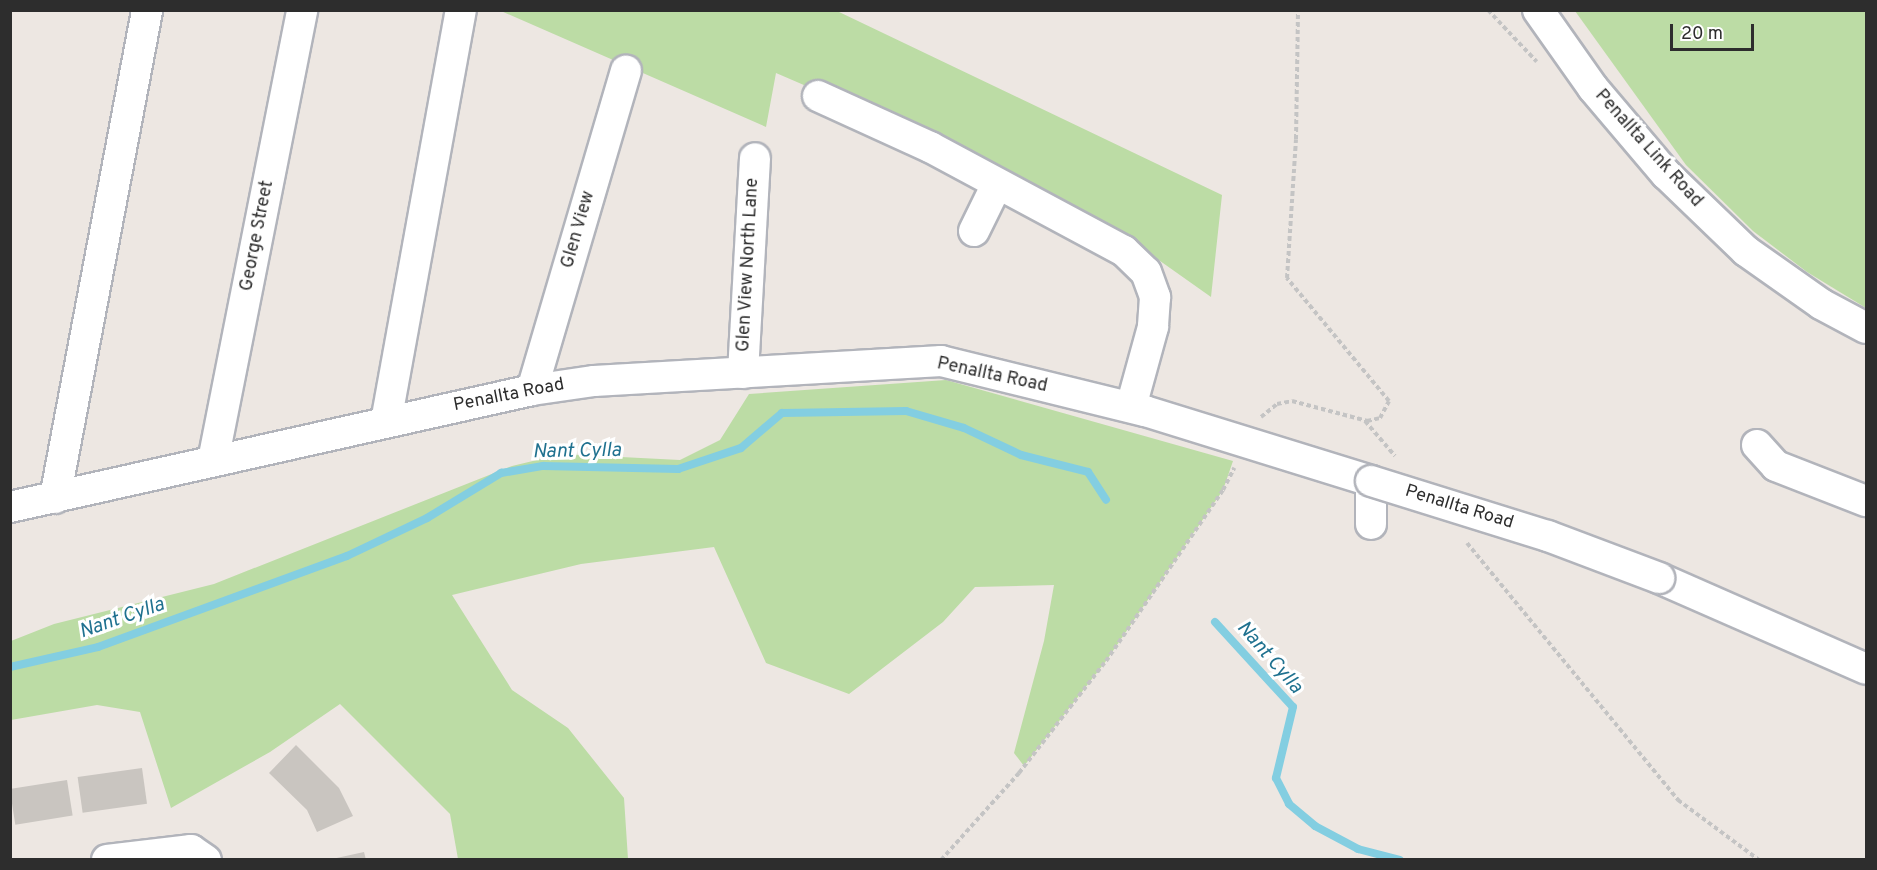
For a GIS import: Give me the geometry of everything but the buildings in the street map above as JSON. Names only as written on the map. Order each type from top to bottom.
[{"type":"street","points":[[55,498],[147,10]]},
{"type":"street","name":"George Street","points":[[213,461],[302,10]]},
{"type":"street","points":[[386,422],[461,10]]},
{"type":"street","name":"Penallta Link Road","points":[[1538,10],[1593,88],[1666,174],[1746,251],[1821,304],[1866,328]]},
{"type":"street","name":"Glen View","points":[[532,390],[626,71]]},
{"type":"street","points":[[818,96],[930,147],[1124,251],[1146,272],[1155,297],[1153,327],[1131,407]]},
{"type":"street","name":"Glen View North Lane","points":[[743,373],[755,158]]},
{"type":"street","points":[[974,231],[997,184]]},
{"type":"street","name":"Penallta Road","points":[[10,507],[532,390],[594,381],[941,362],[1131,407],[1548,536],[1659,578],[1866,669]]},
{"type":"street","points":[[1756,445],[1776,466],[1866,501]]},
{"type":"street","points":[[1371,481],[1371,524]]},
{"type":"street","points":[[107,860],[191,850],[206,860]]},
{"type":"path","points":[[941,860],[1019,773],[1106,661],[1223,490],[1254,423],[1277,404],[1292,401],[1320,406],[1364,420],[1380,418],[1389,401],[1287,278],[1296,139],[1298,10]]},
{"type":"path","points":[[1364,420],[1401,465]]},
{"type":"path","points":[[1461,535],[1678,800],[1759,860]]},
{"type":"green space","points":[[501,11],[837,11],[1222,195],[1211,297],[1129,239],[950,148],[776,73],[766,127]]},
{"type":"green space","points":[[1575,11],[1866,11],[1866,308],[1807,272],[1753,231],[1686,165]]},
{"type":"green space","points":[[946,380],[1233,461],[1223,490],[1106,661],[1024,766],[1014,753],[1044,641],[1054,585],[975,587],[943,622],[849,694],[766,663],[714,547],[581,564],[452,595],[512,690],[568,728],[624,798],[628,859],[458,859],[450,814],[340,704],[270,752],[171,808],[140,712],[97,705],[11,720],[11,641],[54,624],[214,584],[512,466],[562,454],[680,460],[720,440],[749,394]]},
{"type":"waterway","name":"Nant Cylla","points":[[10,667],[98,647],[347,556],[427,518],[501,473],[543,466],[678,469],[741,448],[782,413],[906,411],[964,428],[1021,455],[1088,472],[1106,500]]},
{"type":"waterway","name":"Nant Cylla","points":[[1215,622],[1293,707],[1276,778],[1289,804],[1315,826],[1358,849],[1400,860]]}]
